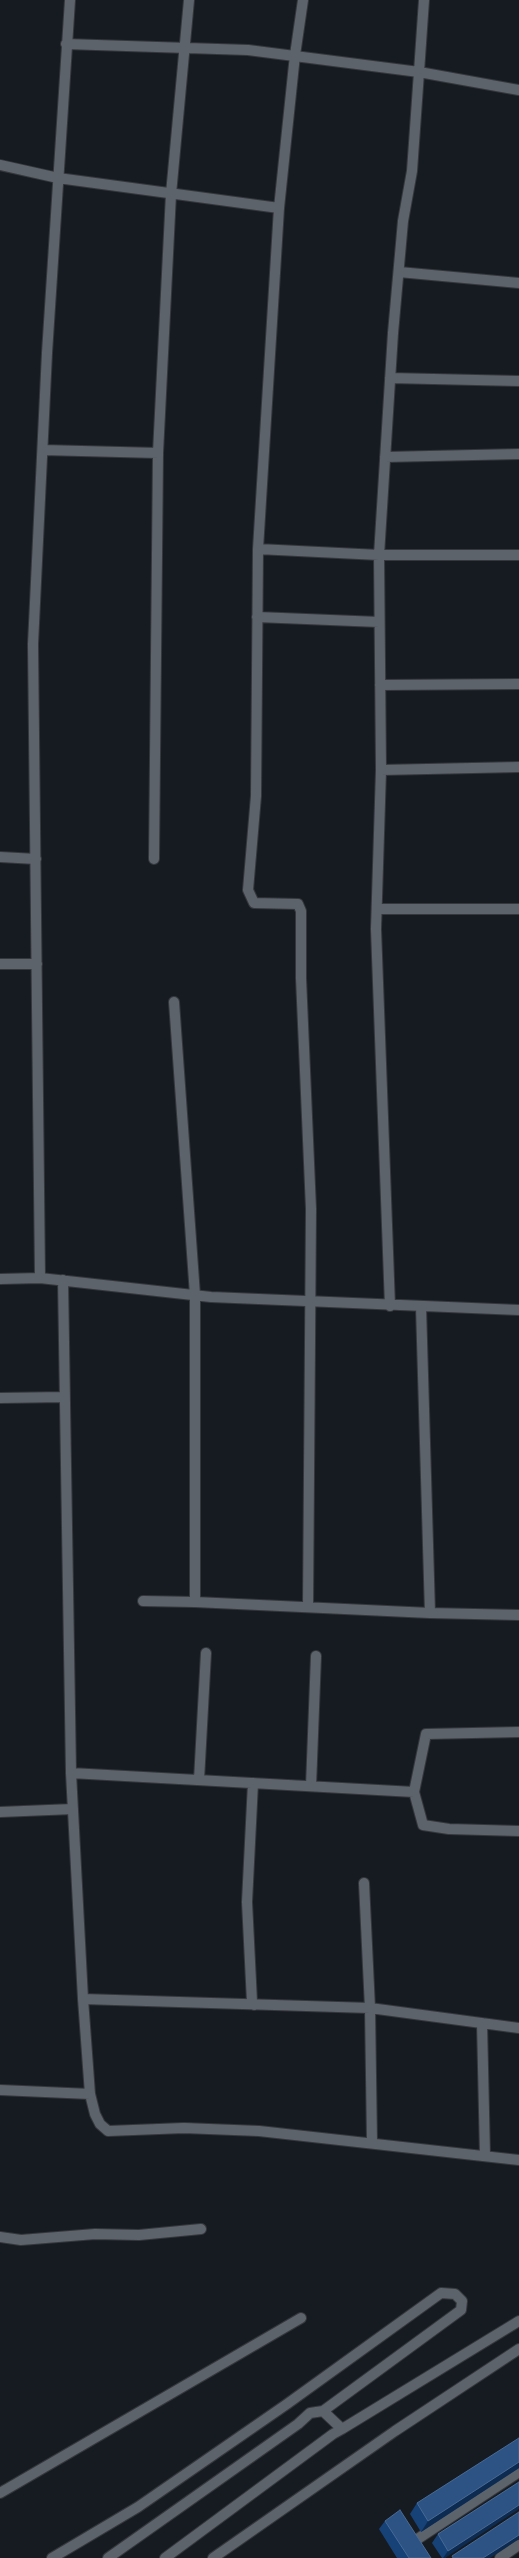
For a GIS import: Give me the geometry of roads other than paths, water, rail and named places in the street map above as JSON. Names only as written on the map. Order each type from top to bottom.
[{"type":"street","points":[[40,1278],[33,644],[58,178],[70,0]]},
{"type":"street","points":[[154,859],[158,453],[171,194],[189,0]]},
{"type":"street","points":[[303,0],[295,54],[279,208],[258,549],[256,796],[248,890],[254,903],[298,904],[301,911],[301,978],[312,1209],[308,1607]]},
{"type":"street","points":[[390,1306],[377,909],[381,770],[379,555],[390,378],[403,221],[412,171],[424,0]]},
{"type":"street","points":[[66,44],[248,50],[295,54],[419,72],[519,90]]},
{"type":"street","points":[[0,165],[58,178],[279,208]]},
{"type":"street","points":[[399,272],[519,283]]},
{"type":"street","points":[[390,378],[519,381]]},
{"type":"street","points":[[43,450],[158,453]]},
{"type":"street","points":[[385,456],[519,454]]},
{"type":"street","points":[[258,549],[379,555],[519,555]]},
{"type":"street","points":[[257,617],[379,622]]},
{"type":"street","points":[[380,684],[519,684]]},
{"type":"street","points":[[381,770],[519,767]]},
{"type":"street","points":[[0,857],[36,859]]},
{"type":"street","points":[[377,909],[519,909]]},
{"type":"street","points":[[0,964],[37,964]]},
{"type":"street","points":[[174,1002],[195,1295],[195,1602]]},
{"type":"street","points":[[0,1279],[40,1278],[195,1295],[390,1306],[519,1310]]},
{"type":"street","points":[[63,1280],[71,1773],[83,1999],[90,2094],[95,2114],[100,2124],[108,2131],[184,2128],[260,2131],[519,2160]]},
{"type":"street","points":[[421,1307],[430,1613]]},
{"type":"street","points":[[0,1398],[64,1397]]},
{"type":"street","points":[[143,1601],[430,1613],[519,1615]]},
{"type":"street","points":[[199,1780],[206,1654]]},
{"type":"street","points":[[311,1786],[316,1656]]},
{"type":"street","points":[[519,1732],[426,1734],[414,1792],[423,1825],[448,1829],[519,1831]]},
{"type":"street","points":[[71,1773],[414,1792]]},
{"type":"street","points":[[253,1783],[247,1902],[252,2002],[254,2005]]},
{"type":"street","points":[[0,1812],[73,1809]]},
{"type":"street","points":[[364,1883],[370,2008],[372,2143]]},
{"type":"street","points":[[83,1999],[370,2008],[519,2028]]},
{"type":"street","points":[[482,2023],[485,2156]]},
{"type":"street","points":[[0,2090],[90,2094]]},
{"type":"street","points":[[0,2237],[21,2240],[95,2234],[139,2235],[201,2229]]},
{"type":"street","points":[[52,2558],[138,2507],[287,2404],[441,2293],[455,2294],[462,2301],[461,2310],[323,2411],[310,2413],[298,2424],[108,2558]]},
{"type":"street","points":[[1,2490],[301,2318]]},
{"type":"street","points":[[165,2558],[333,2434],[519,2321]]},
{"type":"street","points":[[213,2558],[395,2430],[519,2349]]},
{"type":"street","points":[[323,2411],[342,2429]]},
{"type":"street","points":[[413,2542],[519,2472]]},
{"type":"street","points":[[406,2531],[420,2552]]},
{"type":"street","points":[[500,2558],[519,2545]]}]
